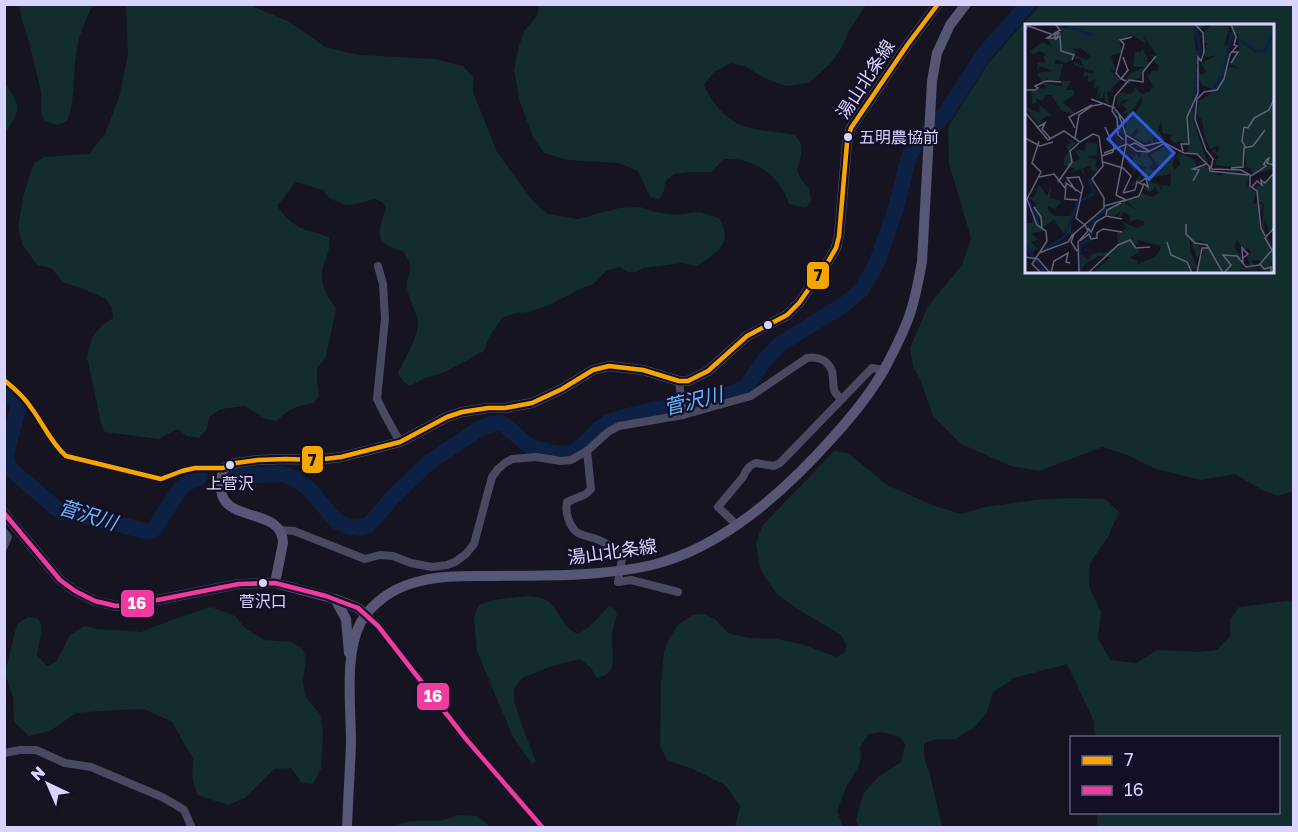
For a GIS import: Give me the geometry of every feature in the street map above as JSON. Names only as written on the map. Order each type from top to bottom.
[{"type":"main road","name":"湯山北条線","points":[[679,381],[688,381],[708,372],[747,336],[787,315],[799,303],[830,260],[839,236],[847,143],[851,128],[938,4]]},
{"type":"main road","name":"湯山北条線","points":[[350,659],[360,623],[366,615],[387,595],[412,583],[447,576],[573,575],[651,565],[672,559],[710,541],[736,525],[777,494],[819,452],[862,405],[884,370],[908,321],[922,262],[932,81],[937,53],[950,25],[966,4]]},
{"type":"main road","points":[[366,615],[358,608],[335,599],[275,583],[283,536],[272,522],[233,507],[224,500],[220,485],[223,468],[236,463],[258,460],[316,460],[341,457],[400,442],[447,417],[462,412],[532,404],[593,370],[609,366],[643,370],[679,381]]},
{"type":"main road","name":"湯山北条線","points":[[335,599],[346,619],[350,659],[351,746],[346,828]]},
{"type":"street","points":[[378,266],[383,284],[385,319],[377,399],[400,442]]},
{"type":"street","points":[[280,530],[294,531],[365,559],[380,555],[393,556],[411,563],[432,567],[447,565],[456,562],[474,544],[492,477],[498,469],[512,459],[536,457],[561,461],[571,460],[587,451],[608,432],[619,426],[751,396],[807,358],[820,358],[828,364],[832,371],[835,393],[842,399]]},
{"type":"street","points":[[736,525],[718,507],[746,471],[756,463],[774,466],[780,463],[872,368],[884,370]]},
{"type":"street","points":[[4,380],[31,408],[49,437],[66,456],[160,479],[195,468],[223,468]]},
{"type":"street","points":[[679,381],[683,412]]},
{"type":"street","points":[[587,451],[591,489],[586,494],[567,502],[566,508],[567,516],[577,532],[594,537],[613,549],[622,559],[618,582],[632,580],[678,592]]},
{"type":"street","points":[[4,513],[60,580],[95,601],[116,606],[239,584],[275,583]]},
{"type":"street","points":[[4,532],[8,537],[4,546]]},
{"type":"street","points":[[366,615],[378,626],[466,739],[543,828]]},
{"type":"street","points":[[4,753],[36,750],[65,763],[91,767],[169,801],[184,810],[192,828]]},
{"type":"green space","points":[[247,4],[290,22],[325,47],[359,55],[435,59],[463,66],[473,77],[473,92],[497,152],[532,200],[547,214],[578,219],[619,208],[640,207],[674,215],[700,212],[719,218],[725,234],[724,241],[717,252],[697,266],[682,263],[643,268],[636,272],[628,272],[620,267],[606,271],[593,284],[550,305],[502,318],[489,337],[484,351],[443,373],[425,378],[410,386],[398,374],[418,328],[418,322],[407,287],[409,262],[403,251],[386,244],[380,236],[386,207],[375,199],[345,205],[329,198],[323,190],[296,182],[277,206],[297,226],[329,238],[329,250],[322,278],[327,294],[336,309],[326,357],[317,369],[319,396],[314,403],[294,408],[277,421],[266,419],[245,406],[221,409],[209,417],[207,429],[199,438],[187,436],[177,429],[159,439],[105,432],[101,424],[87,357],[92,338],[101,326],[113,318],[112,308],[106,299],[63,282],[51,268],[37,265],[22,244],[18,227],[24,193],[34,163],[44,157],[89,154],[105,134],[119,97],[128,55],[126,7],[123,5]]},
{"type":"green space","points":[[19,5],[93,5],[82,29],[77,48],[70,114],[67,121],[57,125],[44,121],[41,111],[41,92]]},
{"type":"green space","points":[[539,5],[866,5],[831,63],[809,83],[786,86],[764,78],[746,67],[731,63],[714,72],[704,85],[716,105],[726,116],[739,124],[796,136],[801,144],[797,170],[809,189],[811,201],[806,208],[789,204],[774,178],[762,168],[742,160],[724,159],[711,172],[674,174],[665,182],[664,191],[659,199],[650,197],[638,171],[619,163],[568,160],[544,153],[533,137],[520,102],[514,70],[524,31],[538,15]]},
{"type":"green space","points":[[1040,5],[1293,5],[1293,491],[1278,496],[1262,490],[1235,474],[1201,480],[1156,469],[1125,454],[1102,447],[1039,471],[1011,466],[961,444],[933,416],[913,366],[910,348],[928,306],[962,265],[971,238],[949,164],[948,127],[989,62]]},
{"type":"green space","points":[[4,81],[17,107],[15,118],[5,133]]},
{"type":"green space","points":[[834,451],[848,453],[887,485],[960,514],[985,507],[1036,500],[1105,499],[1119,512],[1108,537],[1090,563],[1089,587],[1101,612],[1098,638],[1110,660],[1136,663],[1158,650],[1198,652],[1217,650],[1230,636],[1230,620],[1239,607],[1293,600],[1293,827],[1097,827],[1097,814],[1280,814],[1280,736],[1095,736],[1093,719],[1067,664],[1014,678],[993,692],[987,712],[975,727],[955,739],[935,739],[924,744],[924,757],[942,827],[858,827],[856,820],[863,794],[878,777],[901,762],[905,744],[900,737],[883,732],[869,734],[860,747],[859,765],[846,788],[837,811],[843,827],[735,827],[740,806],[725,785],[693,769],[667,760],[660,746],[661,682],[664,651],[670,637],[678,625],[692,615],[703,614],[715,619],[728,633],[801,644],[837,657],[845,652],[846,644],[841,635],[776,593],[761,571],[756,544],[762,526]]},
{"type":"green space","points":[[527,596],[551,603],[567,627],[578,634],[589,627],[607,608],[611,607],[617,615],[612,635],[612,668],[604,676],[597,678],[590,667],[580,659],[552,666],[522,678],[514,689],[514,701],[536,761],[532,764],[513,737],[477,651],[474,617],[479,605],[493,600]]},
{"type":"green space","points":[[211,607],[235,616],[245,628],[264,640],[291,642],[303,649],[306,659],[303,681],[305,696],[320,714],[323,732],[321,769],[313,784],[302,783],[291,768],[274,769],[245,798],[228,805],[197,795],[192,777],[193,759],[172,722],[144,709],[76,713],[50,731],[29,736],[14,722],[13,697],[5,673],[17,624],[28,617],[38,618],[42,626],[37,655],[47,666],[56,662],[70,635],[84,626],[141,632]]},
{"type":"green space","points":[[458,815],[478,816],[490,827],[392,827],[405,822],[443,820]]},
{"type":"waterway","name":"菅沢川","points":[[230,476],[282,474],[294,478],[309,489],[338,522],[358,528],[368,525],[428,463],[479,429],[491,424],[505,425],[535,449],[561,454],[572,453],[609,422],[695,400],[730,394],[746,387],[764,361],[780,344],[845,304],[861,290],[876,265],[896,208],[909,156],[918,141],[946,113],[984,54],[1028,4]]},
{"type":"waterway","name":"菅沢川","points":[[4,395],[13,398],[18,408],[6,454],[8,467],[57,509],[149,532],[154,529],[180,489],[200,477]]},
{"type":"transit line","name":"7","points":[[4,380],[26,401],[52,440],[66,456],[161,479],[195,468],[223,468],[236,463],[258,460],[316,460],[341,457],[400,442],[447,417],[462,412],[532,403],[562,389],[593,370],[609,366],[643,370],[679,381],[688,381],[708,371],[747,336],[787,315],[799,303],[829,260],[836,248],[839,236],[847,143],[851,128],[938,4]]},
{"type":"transit line","name":"16","points":[[4,513],[60,580],[95,601],[116,606],[239,584],[275,583],[326,596],[358,608],[378,626],[466,739],[543,828]]},
{"type":"place","name":"五明農協前","points":[[848,137]]},
{"type":"place","name":"上菅沢","points":[[230,465]]},
{"type":"place","name":"菅沢口","points":[[263,583]]}]
